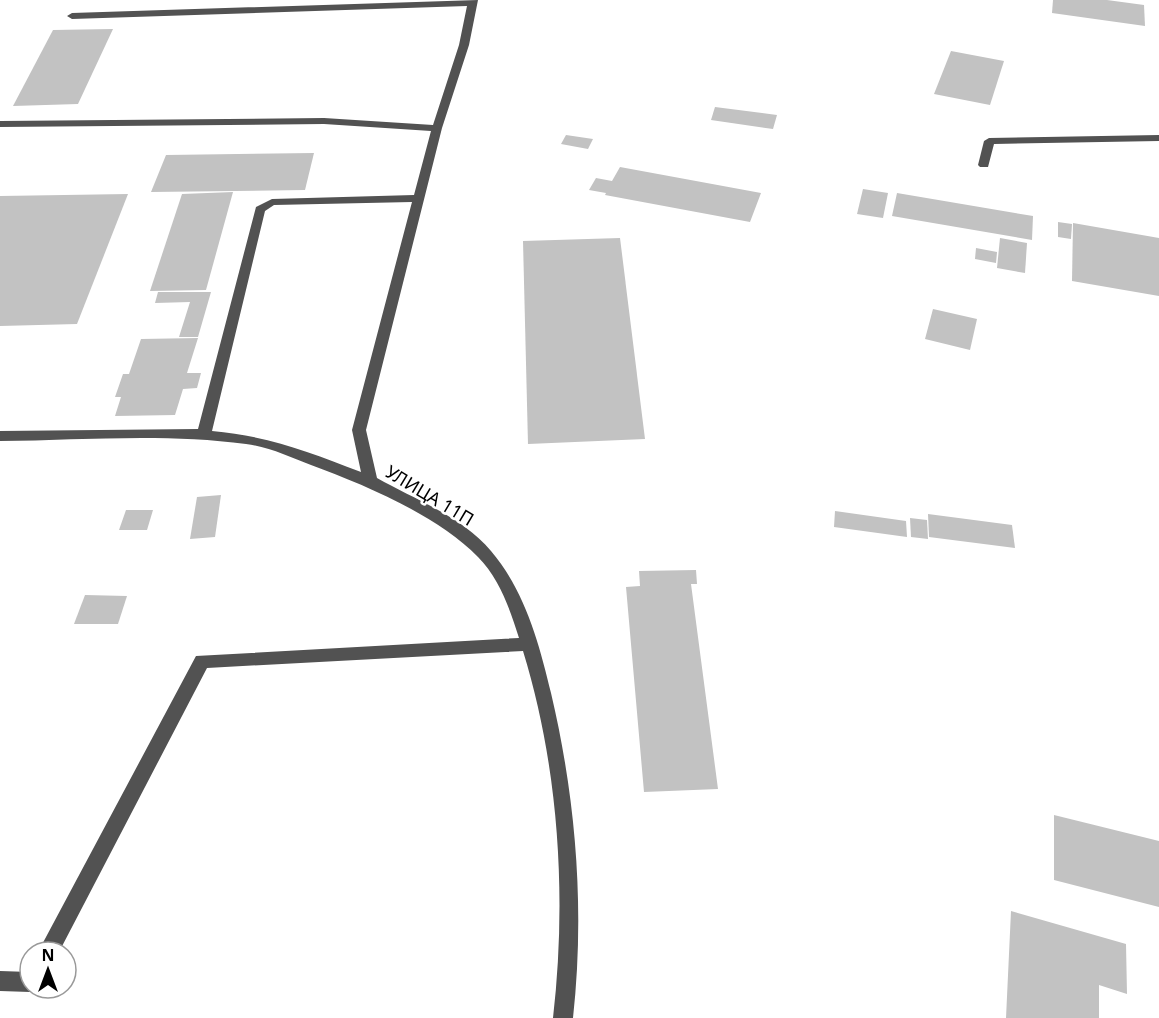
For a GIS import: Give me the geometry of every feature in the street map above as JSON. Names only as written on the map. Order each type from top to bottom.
[{"type":"street","points":[[72,16],[473,2]]},
{"type":"street","name":"УЛИЦА 11П","points":[[473,2],[464,45],[437,128],[359,430],[370,481],[460,534],[485,554],[501,574],[513,597],[542,693],[563,813],[569,890],[569,965],[563,1018]]},
{"type":"street","points":[[0,124],[324,122],[437,128]]},
{"type":"street","points":[[984,165],[988,141],[1159,138]]},
{"type":"street","points":[[204,434],[260,210],[272,202],[419,198]]},
{"type":"street","points":[[0,436],[204,434],[248,439],[280,447],[370,481]]},
{"type":"street","points":[[54,940],[202,661],[529,644]]},
{"type":"street","points":[[0,981],[18,982]]},
{"type":"building","points":[[1053,0],[1107,0],[1144,5],[1145,26],[1052,13]]},
{"type":"building","points":[[113,29],[78,104],[13,106],[53,30]]},
{"type":"building","points":[[951,51],[1004,61],[990,105],[934,94]]},
{"type":"building","points":[[715,107],[777,115],[773,129],[711,120]]},
{"type":"building","points":[[566,135],[593,139],[588,149],[561,144]]},
{"type":"building","points":[[314,153],[305,190],[151,192],[166,155]]},
{"type":"building","points":[[620,167],[761,193],[750,222],[589,190],[596,178],[612,181]]},
{"type":"building","points":[[863,189],[888,193],[883,218],[857,214]]},
{"type":"building","points":[[233,192],[206,290],[150,291],[182,194]]},
{"type":"building","points":[[897,193],[1033,216],[1032,240],[892,216]]},
{"type":"building","points":[[128,194],[77,324],[0,326],[0,196]]},
{"type":"building","points":[[1058,222],[1072,224],[1071,239],[1058,237]]},
{"type":"building","points":[[1073,223],[1159,238],[1159,296],[1072,281]]},
{"type":"building","points":[[620,238],[645,439],[528,444],[523,241]]},
{"type":"building","points":[[1000,238],[1027,243],[1025,273],[997,268]]},
{"type":"building","points":[[976,248],[997,252],[996,263],[975,259]]},
{"type":"building","points":[[158,292],[211,292],[198,337],[179,337],[190,302],[155,303]]},
{"type":"building","points":[[933,309],[977,319],[970,350],[925,339]]},
{"type":"building","points":[[198,338],[187,373],[201,373],[197,388],[183,389],[175,415],[115,416],[121,397],[115,397],[123,374],[129,374],[141,339]]},
{"type":"building","points":[[221,495],[215,537],[190,539],[197,497]]},
{"type":"building","points":[[126,510],[153,510],[147,530],[119,530]]},
{"type":"building","points":[[835,511],[906,521],[907,537],[834,527]]},
{"type":"building","points":[[928,514],[1012,525],[1015,548],[929,537]]},
{"type":"building","points":[[910,518],[927,520],[928,539],[911,537]]},
{"type":"building","points":[[696,570],[697,584],[691,584],[718,789],[644,792],[626,587],[640,586],[639,571]]},
{"type":"building","points":[[85,595],[127,596],[118,624],[74,624]]},
{"type":"building","points":[[1054,815],[1159,841],[1159,907],[1054,880]]},
{"type":"building","points":[[1011,911],[1126,944],[1127,994],[1099,985],[1099,1018],[1006,1018]]}]
